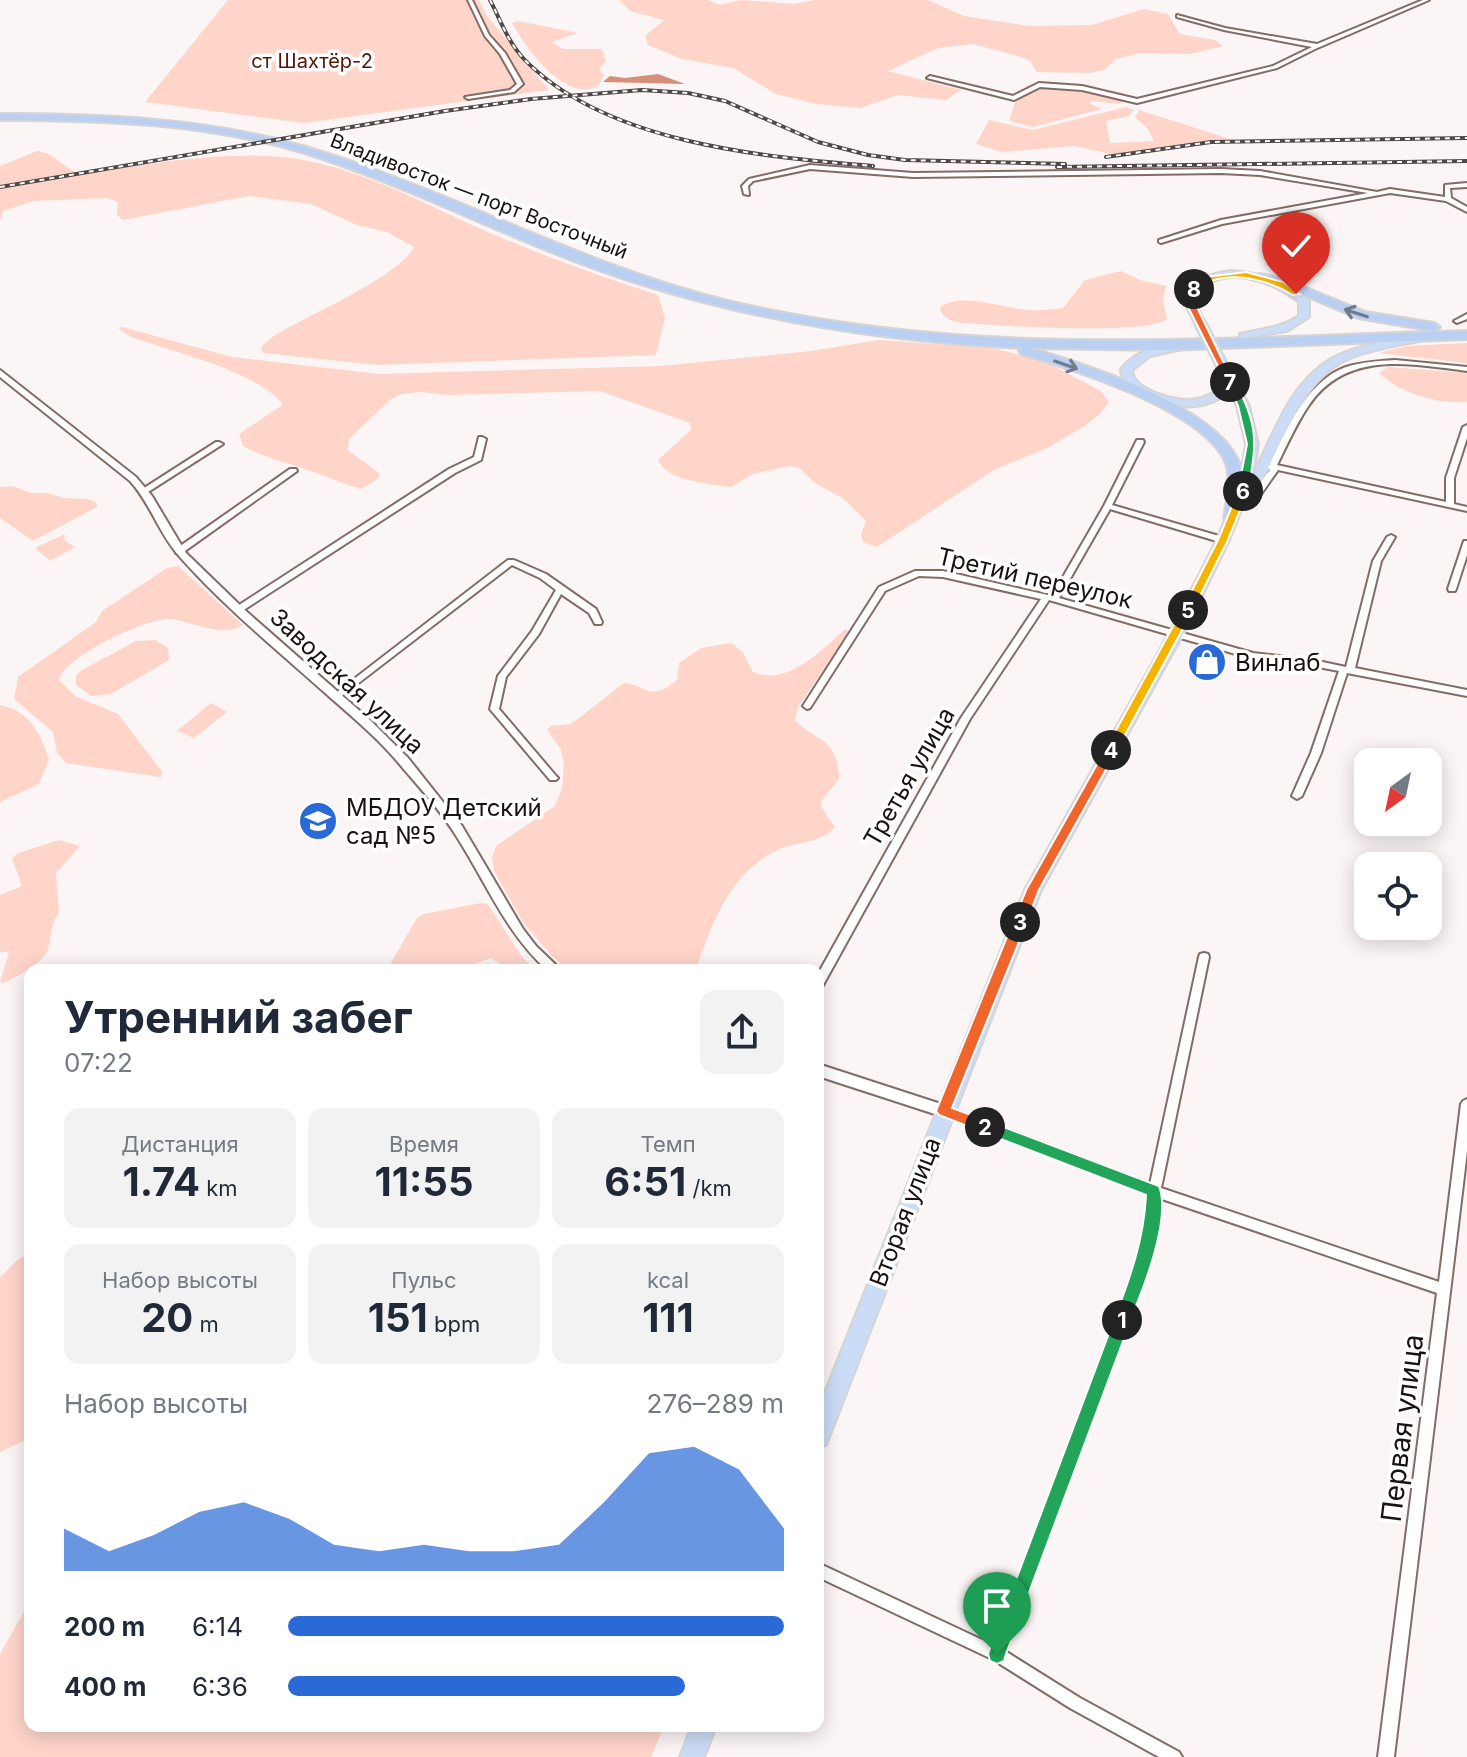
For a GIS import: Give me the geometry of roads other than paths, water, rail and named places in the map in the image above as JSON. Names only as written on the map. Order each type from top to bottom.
[{"type":"highway","name":"Владивосток — порт Восточный","points":[[0,115],[70,111],[165,118],[237,128],[311,144],[358,159],[606,262],[689,286],[781,307],[878,323],[986,335],[1093,338],[1463,329]]},
{"type":"highway","name":"Владивосток — порт Восточный","points":[[0,115],[152,122],[209,129],[296,147],[343,162],[573,258],[680,292],[833,324],[991,343],[1187,345],[1424,337],[1463,329]]},
{"type":"highway","points":[[1260,277],[1283,282],[1362,315],[1403,324],[1463,329]]},
{"type":"highway","points":[[991,343],[1082,370],[1194,421],[1230,457],[1236,512]]},
{"type":"main road","points":[[1236,512],[1246,483],[1252,444],[1243,406],[1190,300],[1199,283],[1229,275],[1260,277],[1296,294],[1307,308],[1304,317],[1297,323],[1244,336]]},
{"type":"main road","points":[[1236,512],[1258,480],[1307,385],[1324,368],[1355,353],[1424,337]]},
{"type":"main road","points":[[1187,345],[1149,352],[1136,358],[1128,365],[1127,373],[1132,382],[1156,398],[1195,403],[1225,391],[1230,380]]},
{"type":"main road","name":"Вторая улица","points":[[824,1421],[1033,890],[1176,634],[1236,512]]},
{"type":"main road","points":[[692,1757],[702,1732]]},
{"type":"street","points":[[468,97],[512,91],[520,84],[502,53],[487,36],[470,0]]},
{"type":"street","points":[[930,78],[1014,98],[1039,85],[1082,88],[1137,101],[1275,67],[1427,0]]},
{"type":"street","points":[[1179,16],[1220,28],[1317,46]]},
{"type":"street","points":[[747,194],[745,186],[751,180],[810,167],[913,175],[1221,171],[1270,175],[1376,193]]},
{"type":"street","points":[[1448,199],[1447,186],[1467,185]]},
{"type":"street","points":[[1161,241],[1221,222],[1376,193],[1401,191],[1448,199],[1467,210]]},
{"type":"street","points":[[1463,329],[1467,316]]},
{"type":"street","points":[[1236,512],[1251,502],[1306,401],[1317,389],[1346,370],[1371,360],[1467,369]]},
{"type":"street","name":"Заводская улица","points":[[0,373],[113,460],[145,490],[179,551],[394,750],[444,809],[519,932],[548,964]]},
{"type":"street","points":[[1450,506],[1450,478],[1467,427]]},
{"type":"street","points":[[239,609],[452,471],[478,458],[482,439]]},
{"type":"street","name":"Третья улица","points":[[824,973],[966,718],[1050,599],[1108,506],[1140,442]]},
{"type":"street","points":[[145,490],[219,444]]},
{"type":"street","points":[[1272,468],[1467,509]]},
{"type":"street","points":[[179,551],[293,471]]},
{"type":"street","points":[[1108,506],[1223,540]]},
{"type":"street","points":[[1297,796],[1347,669],[1377,561],[1391,537]]},
{"type":"street","points":[[1452,589],[1467,543]]},
{"type":"street","points":[[336,696],[511,562],[543,576],[593,611],[598,622]]},
{"type":"street","name":"Третий переулок","points":[[807,706],[882,589],[918,573],[943,574],[1050,599],[1253,656],[1347,669],[1467,693]]},
{"type":"street","points":[[553,778],[494,709],[502,676],[536,632],[560,589]]},
{"type":"street","points":[[997,1654],[1141,1269],[1152,1222],[1154,1191],[1204,957]]},
{"type":"street","points":[[824,1072],[944,1111],[1154,1191],[1443,1289]]},
{"type":"street","name":"Первая улица","points":[[1386,1757],[1467,1104]]},
{"type":"street","points":[[824,1573],[997,1654],[1075,1703],[1174,1757]]},
{"type":"railway","points":[[490,0],[523,58],[557,87],[572,96]]},
{"type":"railway","points":[[572,96],[642,90],[688,93],[725,101],[818,142],[868,155],[905,160],[1065,164]]},
{"type":"railway","points":[[0,187],[445,111],[572,96]]},
{"type":"railway","points":[[572,96],[640,127],[687,140],[783,157],[873,166]]},
{"type":"railway","points":[[1106,157],[1211,142],[1467,138]]},
{"type":"railway","points":[[1057,167],[1467,161]]},
{"type":"place","name":"Винлаб","points":[[1207,662]]},
{"type":"place","name":"МБДОУ Детский сад №5","points":[[318,821]]},
{"type":"park label","name":"ст Шахтёр-2","points":[[312,61]]}]
